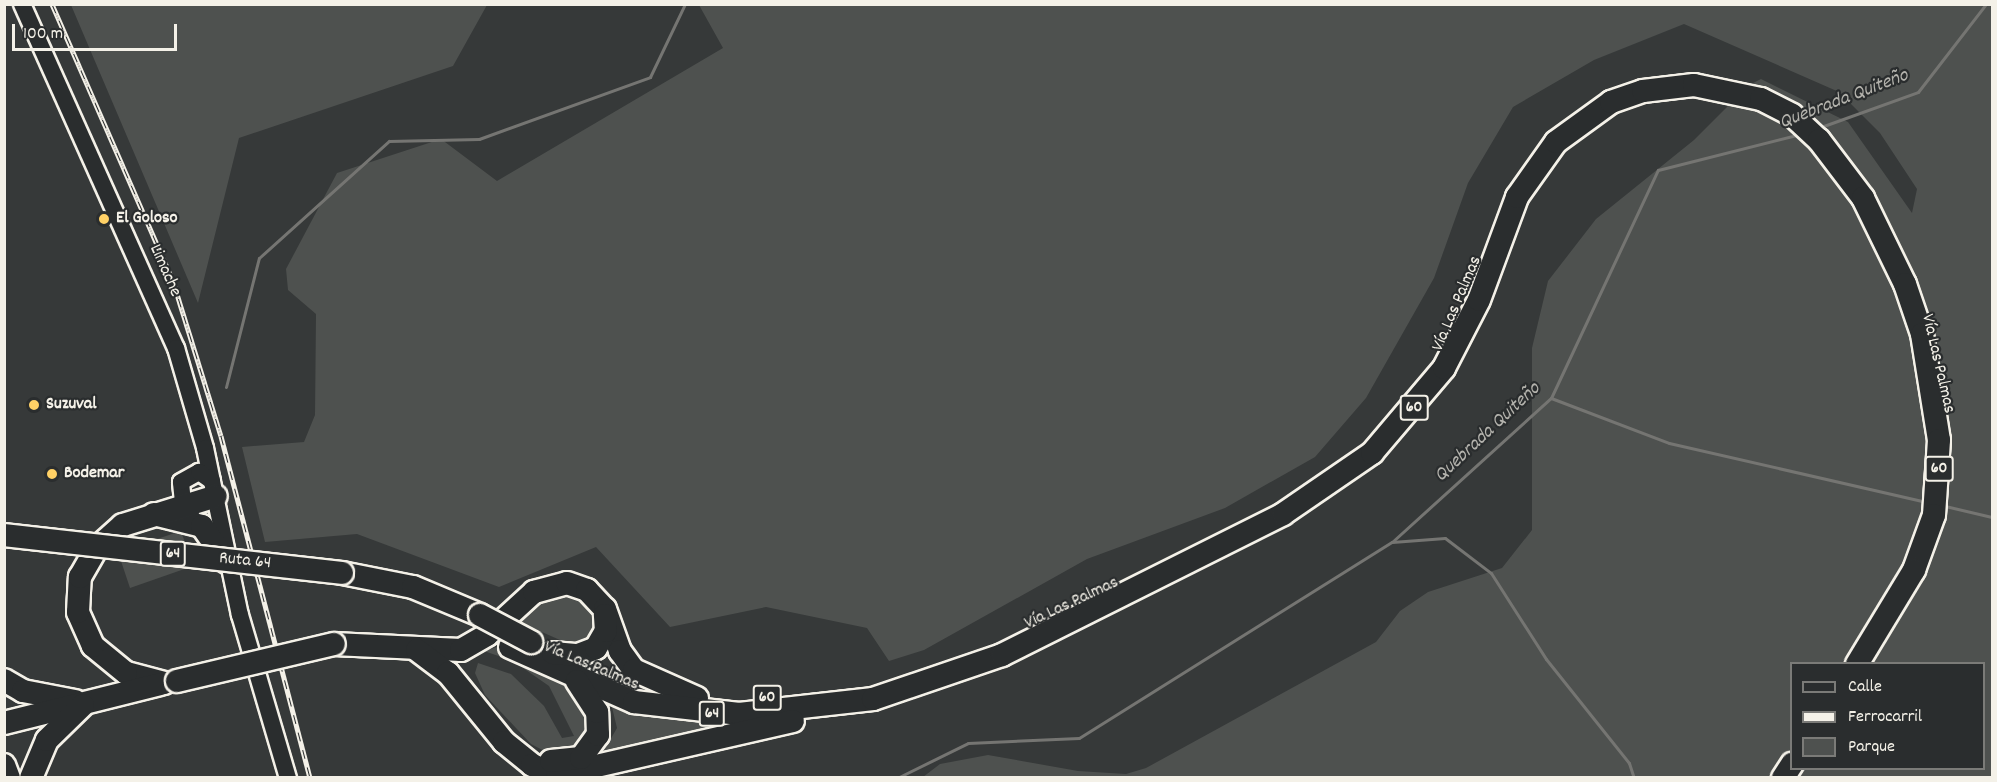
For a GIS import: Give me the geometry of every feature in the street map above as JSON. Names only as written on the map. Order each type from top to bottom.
[{"type":"highway","name":"Vía Las Palmas","points":[[467,635],[520,644],[553,653],[626,685],[697,698],[836,691],[941,664],[1201,542],[1324,475],[1383,426],[1423,376],[1460,310],[1514,175],[1551,126],[1593,95],[1641,75],[1709,70],[1759,82],[1798,111],[1859,168],[1897,254],[1925,308],[1945,380],[1951,499],[1930,568],[1873,662]]},
{"type":"highway","name":"Vía Las Palmas","points":[[520,644],[576,680],[634,702],[692,712],[767,713],[853,703],[931,683],[1002,655],[1283,514],[1348,473],[1396,430],[1444,368],[1479,300],[1526,182],[1556,142],[1596,110],[1643,91],[1694,85],[1745,93],[1798,111]]},
{"type":"highway","name":"Vía Las Palmas","points":[[1858,662],[1914,570],[1938,496],[1933,385],[1917,317],[1897,254]]},
{"type":"highway","points":[[171,682],[126,673],[100,654],[84,630],[77,603],[80,577],[96,549],[123,525],[214,488]]},
{"type":"highway","points":[[150,514],[197,523],[227,562]]},
{"type":"highway","name":"Ruta 64","points":[[4,535],[341,580],[407,600],[467,635]]},
{"type":"highway","name":"Ruta 64","points":[[4,550],[341,580]]},
{"type":"highway","points":[[4,723],[334,644],[417,650],[467,635],[548,585],[581,587],[602,605],[634,670],[697,698]]},
{"type":"highway","points":[[553,653],[578,655],[596,648],[606,632],[602,605]]},
{"type":"highway","points":[[467,635],[466,673],[482,703],[527,749],[560,762],[586,753],[598,735],[597,712],[576,680]]},
{"type":"highway","points":[[417,650],[448,673],[504,742],[532,765],[557,775],[734,736],[853,703]]},
{"type":"highway","points":[[4,680],[32,694],[86,703]]},
{"type":"highway","points":[[31,777],[47,740],[86,703]]},
{"type":"highway","points":[[4,765],[9,777]]},
{"type":"main road","name":"Limache","points":[[22,4],[176,348],[214,488],[224,510],[263,658],[288,777]]},
{"type":"main road","name":"Limache","points":[[214,488],[214,510],[227,562],[283,756]]},
{"type":"main road","points":[[183,502],[197,523]]},
{"type":"green space","points":[[71,5],[487,5],[453,66],[239,138],[198,303]]},
{"type":"green space","points":[[699,5],[1992,5],[1992,777],[923,777],[940,764],[988,755],[1078,771],[1126,774],[1146,768],[1376,642],[1400,611],[1428,592],[1502,568],[1532,530],[1532,348],[1548,281],[1596,219],[1694,140],[1749,85],[1761,79],[1848,122],[1912,213],[1917,189],[1880,133],[1839,92],[1684,24],[1594,60],[1513,107],[1468,183],[1434,278],[1366,398],[1315,457],[1225,508],[1087,559],[924,650],[889,661],[867,628],[766,607],[670,627],[596,547],[499,587],[357,534],[265,542],[242,447],[304,442],[315,415],[316,314],[288,290],[286,269],[337,173],[441,139],[497,181],[723,48]]},
{"type":"green space","points":[[181,531],[193,566],[130,588],[118,552]]},
{"type":"green space","points":[[563,596],[578,600],[598,619],[597,632],[578,648],[517,621],[549,597]]},
{"type":"green space","points":[[497,647],[577,691],[592,718],[578,754],[552,755],[531,744],[485,695],[475,673],[478,663],[511,674],[544,706],[562,738],[574,736],[549,686],[513,661],[484,651]]},
{"type":"green space","points":[[611,703],[669,719],[756,718],[602,754],[617,728]]},
{"type":"waterway","points":[[226,387],[259,258],[389,141],[479,139],[650,77],[685,4]]},
{"type":"waterway","name":"Quebrada Quiteño","points":[[1818,128],[1918,92],[1986,4]]},
{"type":"waterway","name":"Quebrada Quiteño","points":[[897,778],[968,743],[1079,738],[1392,542],[1551,398],[1658,170],[1800,134]]},
{"type":"waterway","points":[[1551,398],[1669,443],[1926,502]]},
{"type":"waterway","points":[[1945,506],[1992,517]]},
{"type":"waterway","points":[[1392,542],[1445,538],[1491,573],[1546,659],[1629,763],[1634,778]]},
{"type":"railway","points":[[52,4],[173,281],[221,436],[310,778]]},
{"type":"place","name":"El Goloso","points":[[104,219]]},
{"type":"place","name":"Suzuval","points":[[34,405]]},
{"type":"place","name":"Bodemar","points":[[52,474]]}]
